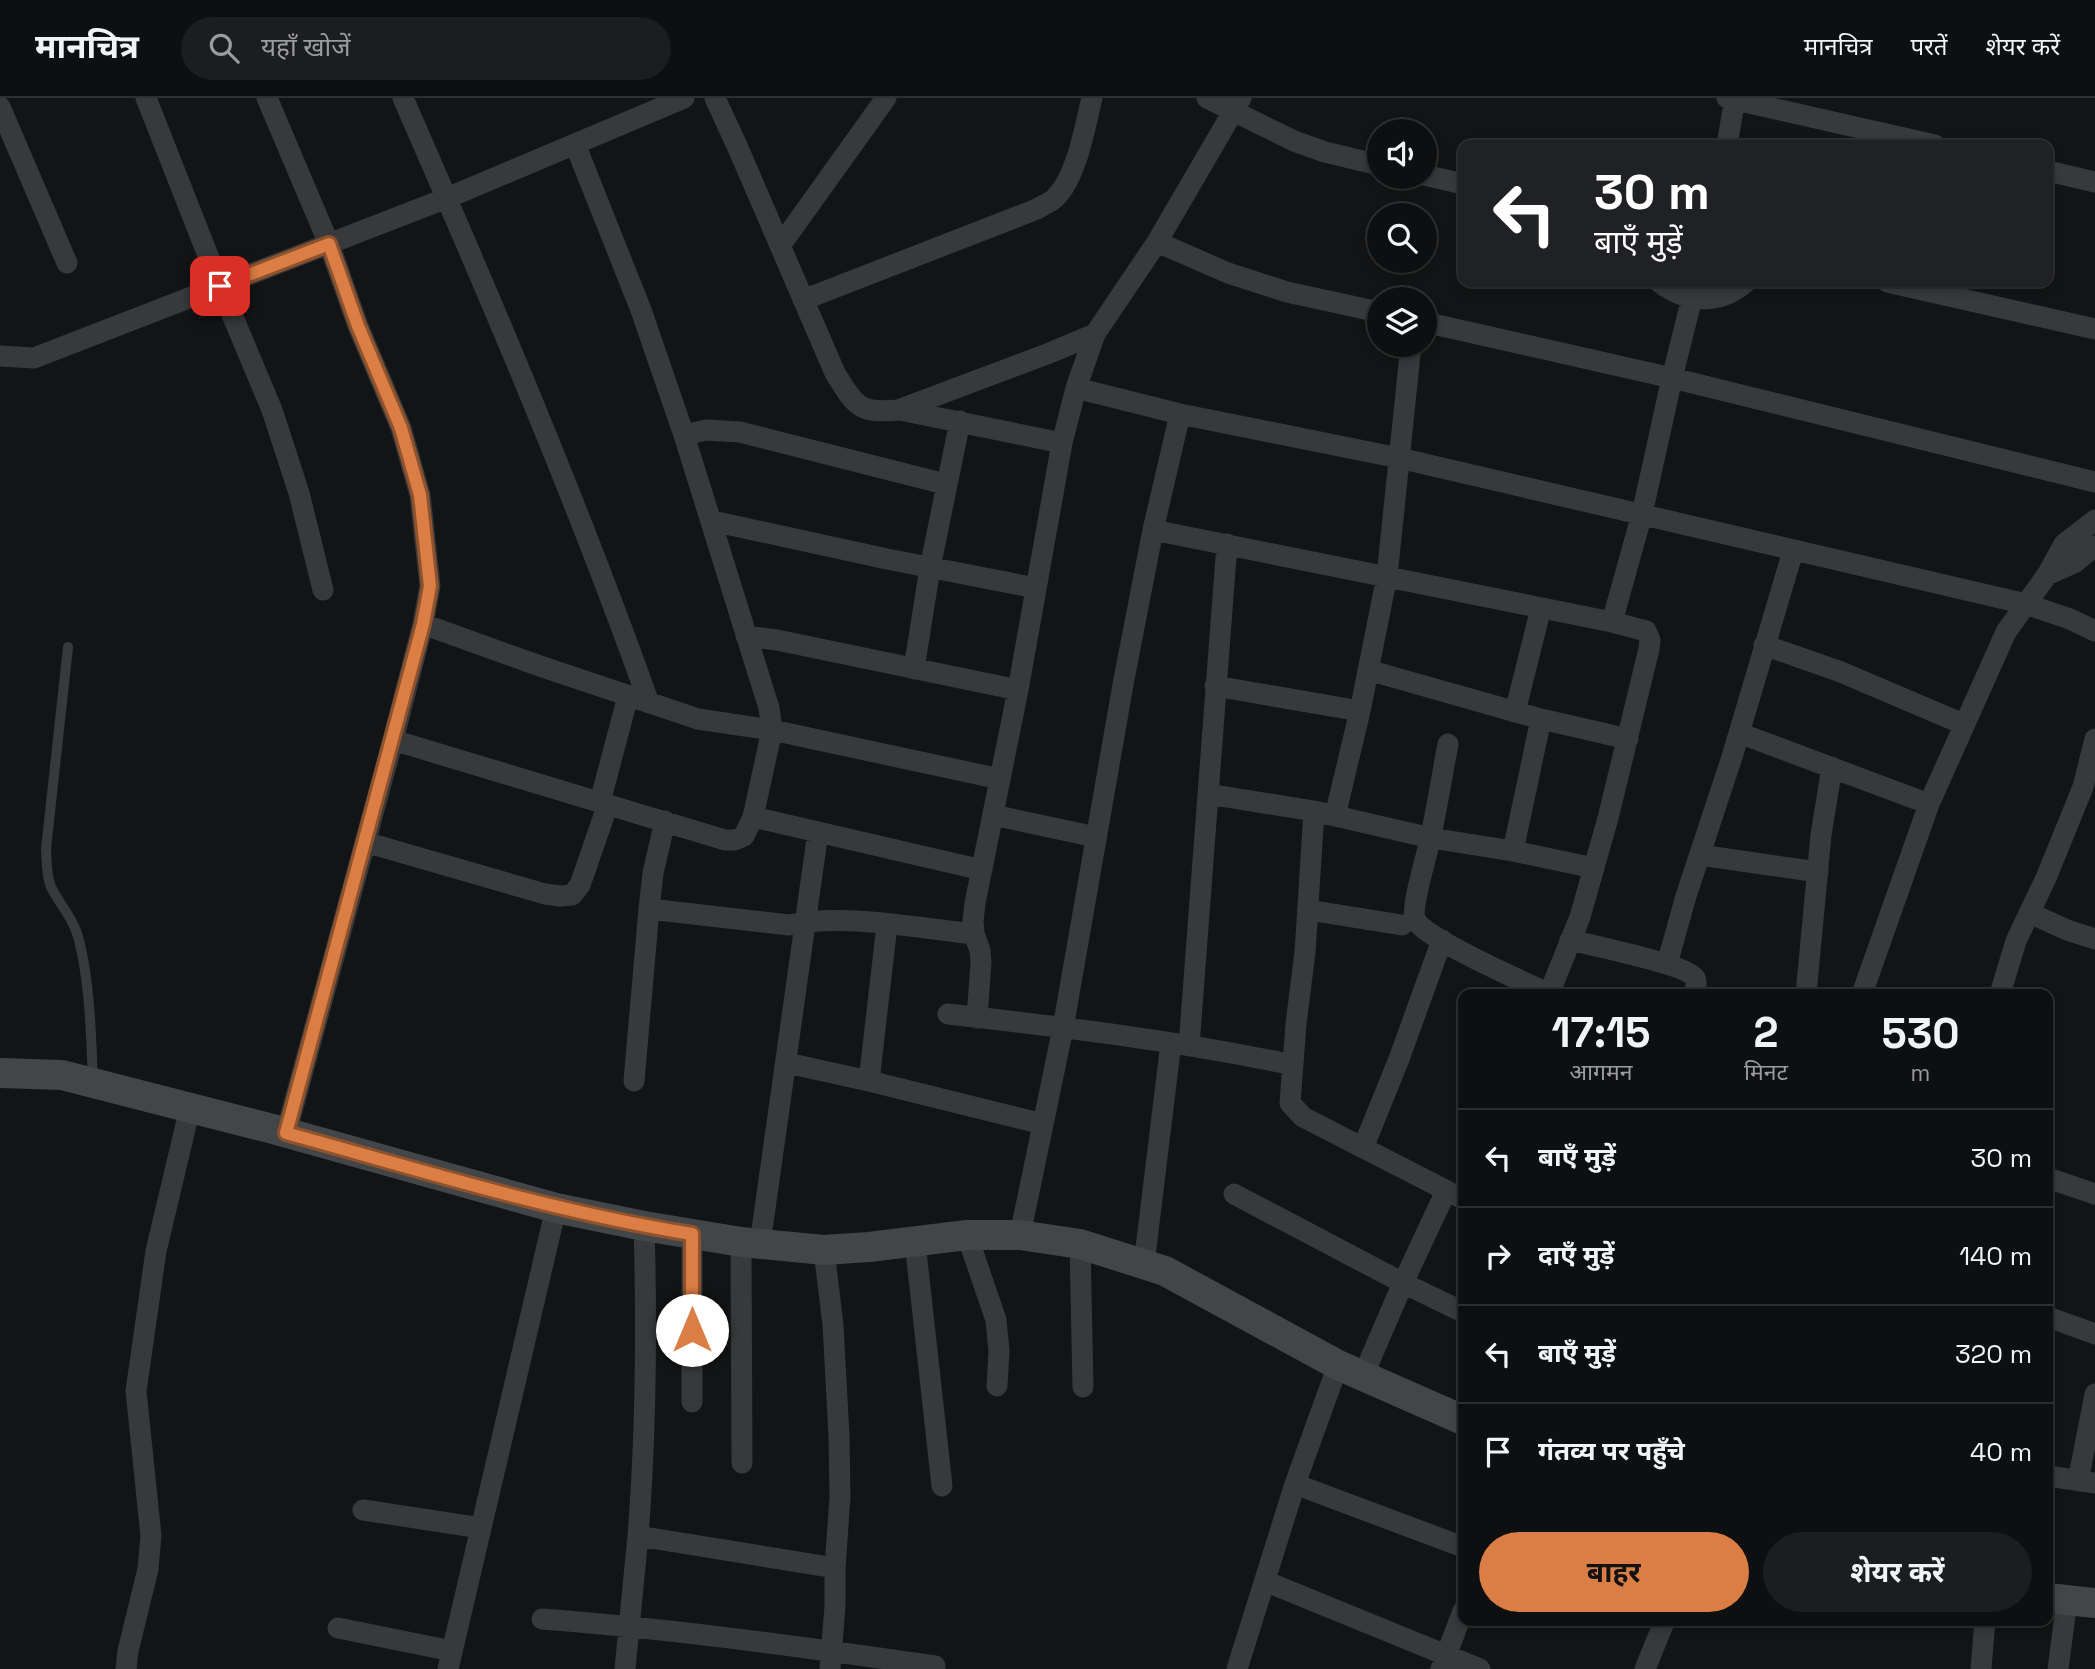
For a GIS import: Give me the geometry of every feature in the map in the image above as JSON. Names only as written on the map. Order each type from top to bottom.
[{"type":"main road","points":[[0,1073],[62,1075],[286,1133],[556,1208],[692,1234],[824,1250],[967,1235],[1020,1235],[1080,1244],[1165,1271],[1351,1370],[1458,1417]]},
{"type":"street","points":[[146,98],[272,410],[299,493],[323,590]]},
{"type":"street","points":[[267,98],[329,244],[358,326],[401,428],[420,495],[430,586],[393,740],[286,1133]]},
{"type":"street","points":[[403,98],[557,463],[618,616],[649,703]]},
{"type":"street","points":[[0,356],[34,358],[447,198],[684,98]]},
{"type":"street","points":[[715,98],[835,373],[850,397],[861,408],[876,412],[898,410],[1047,355],[1095,334]]},
{"type":"street","points":[[780,246],[886,98]]},
{"type":"street","points":[[803,300],[1037,209],[1056,198],[1079,153],[1092,98]]},
{"type":"street","points":[[1207,98],[1237,104],[1293,141],[1325,152],[1367,161]]},
{"type":"street","points":[[1728,140],[1732,99],[1913,140]]},
{"type":"street","points":[[977,1018],[981,962],[974,934],[975,903],[1018,690],[1062,443],[1076,388],[1095,334],[1157,242],[1237,104]]},
{"type":"street","points":[[0,107],[67,263]]},
{"type":"street","points":[[393,740],[725,840],[744,836],[753,817],[772,730],[766,694],[684,435],[641,310],[575,144]]},
{"type":"street","points":[[2053,172],[2095,182]]},
{"type":"street","points":[[1437,178],[1458,183]]},
{"type":"street","points":[[1157,242],[1240,277],[1287,292],[1367,309]]},
{"type":"street","points":[[1666,287],[1692,299],[1710,299],[1728,294],[1738,287]]},
{"type":"street","points":[[1908,287],[2095,329]]},
{"type":"street","points":[[1612,622],[1642,514],[1692,299]]},
{"type":"street","points":[[1437,325],[1672,378],[2095,482]]},
{"type":"street","points":[[1335,816],[1360,711],[1387,576],[1410,357]]},
{"type":"street","points":[[1076,388],[1180,414],[1399,458],[2026,604],[2095,631]]},
{"type":"street","points":[[898,410],[1062,443]]},
{"type":"street","points":[[1020,1235],[1063,1028],[1153,530],[1180,414]]},
{"type":"street","points":[[914,668],[945,484],[960,421]]},
{"type":"street","points":[[684,435],[706,430],[740,432],[945,484]]},
{"type":"street","points":[[1864,989],[1928,804],[2006,632],[2047,575],[2064,544],[2095,520]]},
{"type":"street","points":[[712,522],[1036,588]]},
{"type":"street","points":[[1153,530],[1646,631],[1650,640],[1649,649],[1628,739],[1580,917],[1552,989]]},
{"type":"street","points":[[1144,1264],[1180,1045],[1208,794],[1227,544]]},
{"type":"street","points":[[2047,575],[2074,564],[2095,546]]},
{"type":"street","points":[[1667,964],[1793,551]]},
{"type":"street","points":[[1515,712],[1541,608]]},
{"type":"street","points":[[423,624],[698,719],[772,730],[1000,779]]},
{"type":"street","points":[[746,636],[777,640],[1018,690]]},
{"type":"street","points":[[1764,645],[1841,672],[1964,724]]},
{"type":"street","points":[[1368,670],[1541,719],[1628,739]]},
{"type":"street","points":[[1215,686],[1360,711]]},
{"type":"street","points":[[365,842],[509,884],[560,897],[572,895],[580,886],[604,803],[628,696]]},
{"type":"street","points":[[1513,851],[1541,719]]},
{"type":"street","points":[[1739,733],[1928,804]]},
{"type":"street","points":[[2002,989],[2016,941],[2046,878],[2083,787],[2095,739]]},
{"type":"street","points":[[1448,744],[1414,917],[1420,927],[1442,940],[1539,989]]},
{"type":"street","points":[[1806,989],[1821,835],[1832,767]]},
{"type":"street","points":[[1208,794],[1314,811],[1431,838],[1594,867]]},
{"type":"street","points":[[1237,1669],[1295,1484],[1351,1370],[1454,1195],[1303,1117],[1290,1103],[1308,910],[1314,811]]},
{"type":"street","points":[[993,815],[1096,837]]},
{"type":"street","points":[[753,817],[982,870]]},
{"type":"street","points":[[634,1081],[653,873],[664,821]]},
{"type":"street","points":[[742,1463],[751,1243],[787,1063],[818,832]]},
{"type":"street","points":[[1700,855],[1818,872]]},
{"type":"street","points":[[649,909],[789,925],[806,922],[887,925],[974,934]]},
{"type":"street","points":[[1308,910],[1402,925]]},
{"type":"street","points":[[2030,913],[2095,939]]},
{"type":"street","points":[[869,1081],[887,925]]},
{"type":"street","points":[[1363,1148],[1442,940]]},
{"type":"street","points":[[1570,940],[1667,964],[1694,976],[1695,989]]},
{"type":"street","points":[[948,1014],[1230,1052],[1293,1065]]},
{"type":"street","points":[[787,1063],[1043,1124]]},
{"type":"street","points":[[126,1669],[148,1569],[151,1536],[136,1391],[156,1251],[190,1108]]},
{"type":"street","points":[[2053,1180],[2095,1194]]},
{"type":"street","points":[[1234,1194],[1458,1310]]},
{"type":"street","points":[[338,1628],[450,1660],[556,1208]]},
{"type":"street","points":[[625,1669],[638,1536],[647,1324],[644,1226]]},
{"type":"street","points":[[692,1234],[692,1402]]},
{"type":"street","points":[[967,1235],[996,1320],[999,1351],[997,1386]]},
{"type":"street","points":[[915,1242],[942,1486]]},
{"type":"street","points":[[1080,1244],[1083,1387]]},
{"type":"street","points":[[824,1250],[833,1325],[839,1436],[839,1497],[831,1660]]},
{"type":"street","points":[[2053,1319],[2095,1334]]},
{"type":"street","points":[[2053,1477],[2087,1482],[2095,1394]]},
{"type":"street","points":[[1295,1484],[1458,1545]]},
{"type":"street","points":[[363,1510],[481,1528]]},
{"type":"street","points":[[638,1536],[835,1568]]},
{"type":"street","points":[[1265,1581],[1444,1661],[1480,1669]]},
{"type":"street","points":[[2058,1669],[2070,1600]]},
{"type":"street","points":[[542,1619],[629,1626],[831,1660],[935,1666]]},
{"type":"street","points":[[1444,1661],[1458,1625]]},
{"type":"street","points":[[1645,1669],[1663,1626]]},
{"type":"street","points":[[1981,1669],[1985,1626]]},
{"type":"lane","points":[[68,648],[46,849],[47,873],[52,888],[67,911],[79,938],[90,1014],[93,1083]]},
{"type":"route","points":[[220,286],[329,244],[358,326],[401,428],[420,495],[429,565],[430,586],[423,624],[286,1133],[556,1208],[692,1234],[692,1330]]}]
